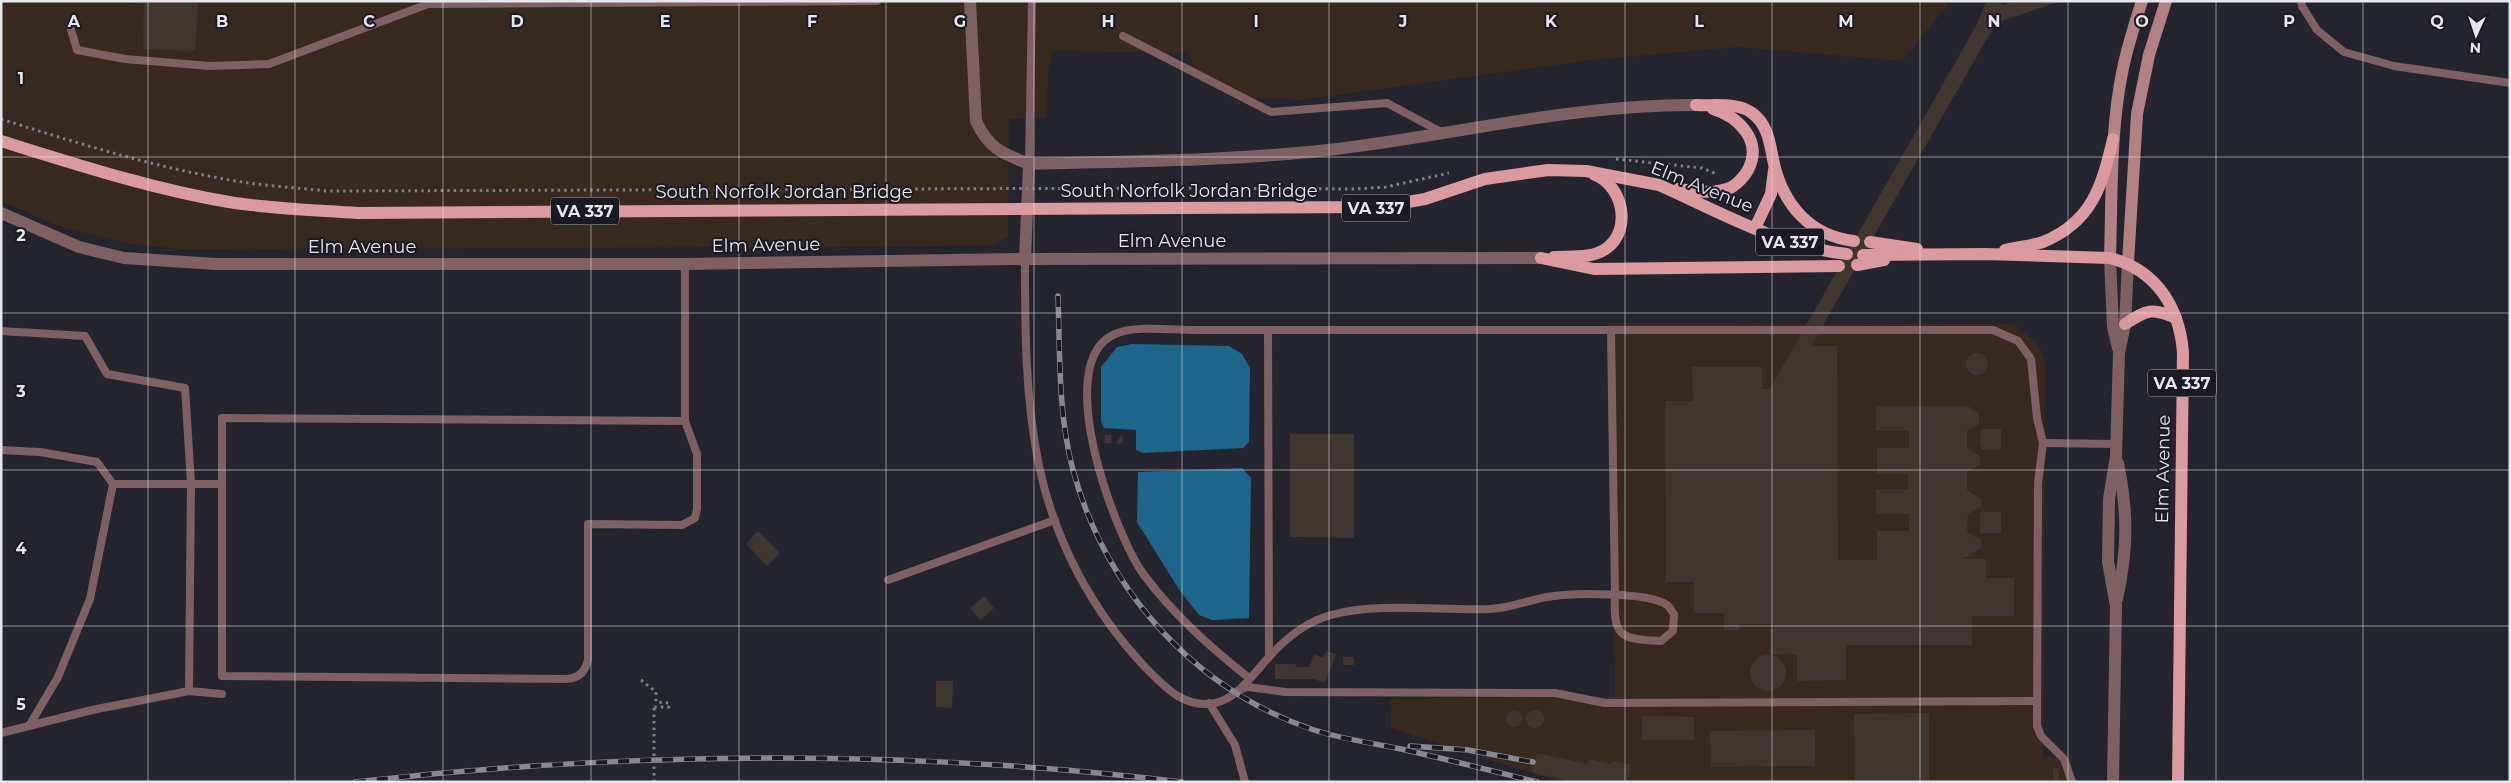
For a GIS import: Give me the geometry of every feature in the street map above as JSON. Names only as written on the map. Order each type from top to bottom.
[{"type":"main road","points":[[2110,258],[2114,139],[2123,69],[2142,1]]},
{"type":"main road","points":[[2128,263],[2137,114],[2149,55],[2166,1]]},
{"type":"main road","points":[[1696,106],[1736,107],[1753,113],[1766,130],[1774,165],[1786,195],[1805,220],[1824,234],[1854,241]]},
{"type":"main road","points":[[1659,185],[1689,190],[1720,191],[1737,183],[1750,166],[1751,141],[1742,125],[1724,113],[1696,106]]},
{"type":"main road","points":[[1985,254],[2042,242],[2075,222],[2092,204],[2099,190],[2114,139]]},
{"type":"main road","name":"South Norfolk Jordan Bridge","points":[[1,140],[183,193],[230,202],[294,209],[367,213],[1380,207],[1425,199],[1504,175],[1548,170],[1570,170]]},
{"type":"main road","points":[[1755,228],[1771,194],[1774,165]]},
{"type":"main road","name":"Elm Avenue","points":[[1570,170],[1586,171],[1659,185],[1755,228],[1804,247],[1846,254]]},
{"type":"main road","points":[[1541,258],[1589,255],[1606,249],[1617,237],[1622,218],[1619,199],[1608,182],[1586,171]]},
{"type":"main road","points":[[1870,242],[1890,243],[1944,254]]},
{"type":"main road","name":"Elm Avenue","points":[[1860,260],[1911,254],[2110,258],[2128,263],[2140,269],[2158,287],[2176,318],[2182,352],[2178,782]]},
{"type":"main road","points":[[1541,258],[1594,269],[1839,266]]},
{"type":"main road","points":[[2125,324],[2148,311],[2162,312],[2176,318]]},
{"type":"street","points":[[970,1],[976,121],[983,137],[997,150],[1029,164],[1226,158],[1328,150],[1529,118],[1666,105],[1696,106]]},
{"type":"street","points":[[1025,259],[1029,164]]},
{"type":"street","name":"Elm Avenue","points":[[1,213],[79,247],[124,258],[216,264],[684,264],[1025,259],[1541,258]]},
{"type":"street","points":[[2110,258],[2113,327],[2119,353]]},
{"type":"street","points":[[2113,782],[2116,606],[2108,562],[2109,499],[2116,450],[2119,353],[2125,324],[2128,263]]},
{"type":"lane","points":[[70,26],[76,50],[125,59],[210,66],[269,64],[428,4],[877,1]]},
{"type":"lane","points":[[1029,164],[1032,1]]},
{"type":"lane","points":[[2301,1],[2302,6],[2317,30],[2344,52],[2394,66],[2510,83]]},
{"type":"lane","points":[[1123,36],[1271,112],[1387,103],[1441,132]]},
{"type":"lane","points":[[1025,259],[1025,320],[1033,432],[1046,496],[1055,520],[1090,597],[1134,655],[1175,696],[1194,703],[1209,704],[1223,700],[1238,690],[1282,642],[1313,621],[1354,611],[1470,609],[1515,606],[1554,596],[1615,595],[1637,597],[1667,605],[1674,614],[1673,630],[1661,641],[1630,638],[1619,632],[1614,619],[1615,595],[1611,331]]},
{"type":"lane","points":[[684,264],[685,421],[697,454],[698,509],[691,522],[682,525],[588,524],[588,659],[584,671],[574,678],[222,676],[222,418],[685,421]]},
{"type":"lane","points":[[1249,678],[1182,620],[1143,573],[1128,549],[1104,490],[1090,427],[1088,380],[1097,352],[1104,341],[1114,334],[1127,330],[1993,330],[2018,341],[2031,359],[2043,444],[2038,483],[2036,701],[2038,731],[2040,736],[2064,759],[2072,782]]},
{"type":"lane","points":[[1268,330],[1269,657]]},
{"type":"lane","points":[[1,331],[84,336],[107,374],[185,388],[191,483],[189,692]]},
{"type":"lane","points":[[2043,444],[2116,450]]},
{"type":"lane","points":[[1,450],[40,452],[97,462],[113,484],[90,599],[58,677],[29,726]]},
{"type":"lane","points":[[113,484],[222,484]]},
{"type":"lane","points":[[888,580],[1055,520]]},
{"type":"lane","points":[[1238,690],[1248,687],[1285,692],[1555,693],[1606,703],[2036,701]]},
{"type":"lane","points":[[1,733],[92,710],[189,692],[222,694]]},
{"type":"lane","points":[[1209,704],[1235,745],[1245,782]]},
{"type":"path","name":"South Norfolk Jordan Bridge","points":[[1,119],[118,155],[176,169],[243,182],[326,191],[1176,188]]},
{"type":"path","points":[[641,680],[656,692],[656,702],[669,703],[669,707],[654,707],[654,782]]},
{"type":"shaded area","points":[[1,1],[1947,1],[1947,6],[1902,61],[1737,47],[1592,60],[1300,100],[1247,98],[1212,87],[1199,78],[1188,53],[1053,51],[1048,73],[1047,118],[1009,119],[1008,237],[990,246],[178,249],[126,243],[60,227],[1,201]]},
{"type":"shaded area","points":[[1608,323],[2013,324],[2037,343],[2045,360],[2043,757],[2072,758],[2071,782],[1560,782],[1391,728],[1390,699],[1615,696]]},
{"type":"water","points":[[1132,344],[1229,346],[1242,354],[1250,368],[1249,442],[1243,448],[1143,453],[1136,450],[1136,430],[1104,428],[1101,422],[1101,367],[1117,347]]},
{"type":"water","points":[[1242,468],[1251,478],[1249,618],[1212,620],[1199,615],[1180,591],[1137,522],[1138,472]]},
{"type":"building","points":[[126,1],[198,1],[195,51],[143,49],[144,4]]},
{"type":"building","points":[[1986,1],[1996,1],[2003,5],[2015,1],[2058,2],[1996,23],[1811,346],[1837,346],[1838,560],[1877,560],[1877,531],[1909,531],[1909,514],[1876,514],[1876,489],[1908,489],[1908,474],[1877,474],[1877,448],[1909,448],[1909,431],[1876,431],[1876,406],[1968,406],[1979,414],[1979,424],[1967,431],[1967,448],[1980,456],[1980,465],[1967,472],[1967,490],[1981,499],[1981,507],[1968,514],[1967,532],[1981,540],[1981,548],[1963,559],[1986,559],[1986,578],[2014,578],[2014,616],[1972,616],[1972,645],[1846,645],[1846,680],[1797,681],[1797,655],[1770,654],[1770,629],[1774,630],[1774,624],[1739,624],[1739,630],[1724,630],[1724,613],[1694,613],[1694,582],[1666,582],[1665,401],[1693,401],[1692,367],[1762,367],[1762,389],[1770,389],[1977,24]]},
{"type":"building","points":[[1977,353],[1985,356],[1988,364],[1985,372],[1977,375],[1969,372],[1966,364],[1969,356]]},
{"type":"building","points":[[1981,429],[2001,429],[2001,450],[1982,450],[1980,441]]},
{"type":"building","points":[[1105,434],[1112,435],[1111,444],[1104,443]]},
{"type":"building","points":[[1290,434],[1354,434],[1354,538],[1290,537]]},
{"type":"building","points":[[1121,435],[1123,443],[1119,444],[1117,442]]},
{"type":"building","points":[[1980,512],[2001,512],[2001,533],[1980,533]]},
{"type":"building","points":[[758,531],[780,553],[767,566],[746,544]]},
{"type":"building","points":[[984,596],[994,608],[980,620],[970,608]]},
{"type":"building","points":[[1326,651],[1336,654],[1325,683],[1314,679],[1275,679],[1275,664],[1295,664],[1297,667],[1309,667],[1314,654],[1323,658]]},
{"type":"building","points":[[1768,655],[1775,656],[1781,660],[1785,666],[1785,680],[1781,686],[1775,690],[1768,691],[1761,690],[1755,686],[1751,680],[1750,673],[1751,666],[1755,660],[1761,656]]},
{"type":"building","points":[[1343,657],[1354,657],[1354,665],[1343,665]]},
{"type":"building","points":[[936,681],[953,681],[952,708],[936,707]]},
{"type":"building","points":[[1535,710],[1541,713],[1544,719],[1541,725],[1535,728],[1529,725],[1526,719],[1529,713]]},
{"type":"building","points":[[1511,711],[1517,711],[1522,716],[1520,725],[1511,727],[1506,722],[1506,716]]},
{"type":"building","points":[[1929,713],[1929,782],[1855,782],[1854,714]]},
{"type":"building","points":[[1642,716],[1694,717],[1694,740],[1642,740]]},
{"type":"building","points":[[1815,730],[1815,766],[1711,767],[1710,731]]},
{"type":"building","points":[[1537,753],[1587,764],[1588,759],[1611,764],[1612,761],[1631,765],[1627,782],[1572,782],[1532,772]]},
{"type":"building","points":[[2053,768],[2059,768],[2059,781],[2053,781]]},
{"type":"railway","points":[[1058,296],[1062,406],[1073,470],[1088,514],[1108,556],[1132,595],[1161,630],[1194,662],[1231,690],[1271,712],[1314,730],[1537,782]]},
{"type":"railway","points":[[1410,746],[1468,750],[1533,762]]},
{"type":"railway","points":[[355,782],[561,764],[768,758],[872,759],[976,764],[1079,771],[1182,782]]}]
